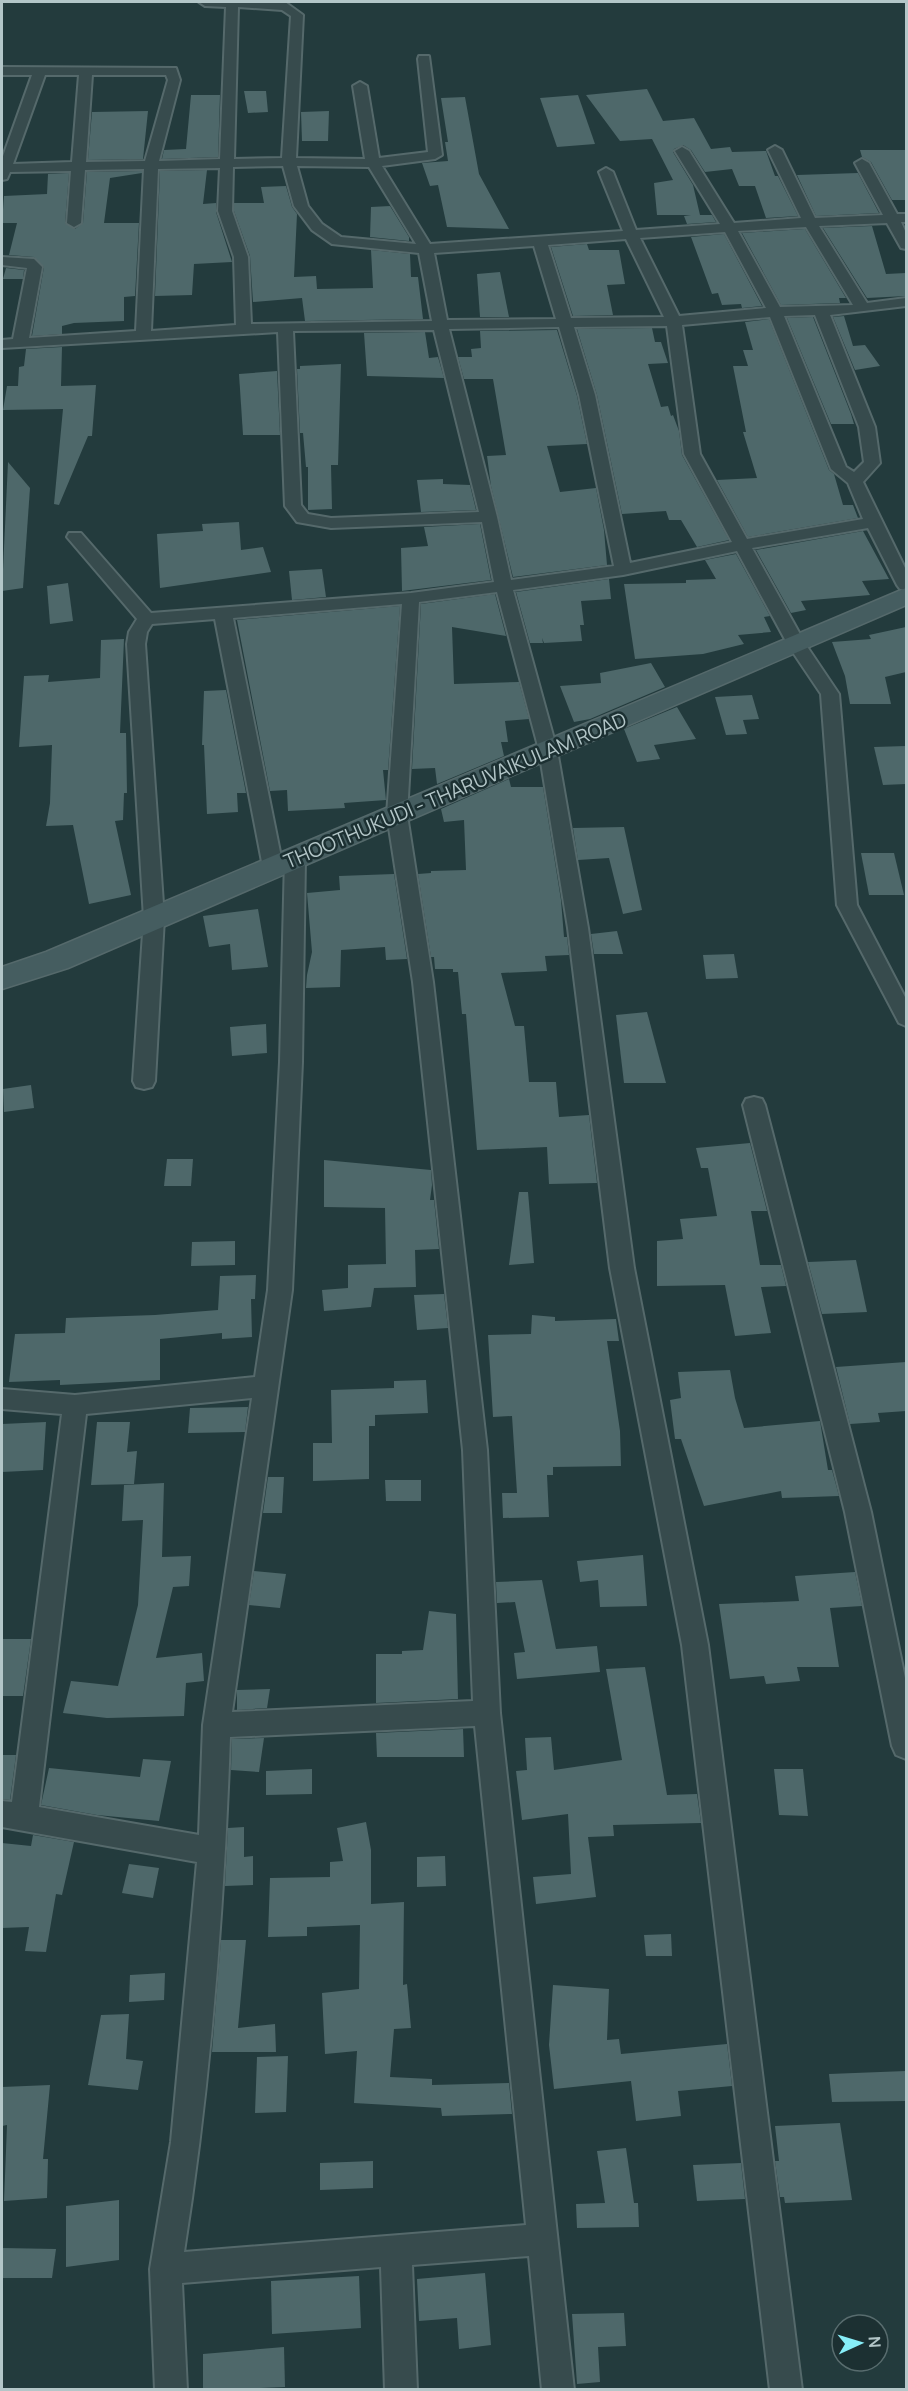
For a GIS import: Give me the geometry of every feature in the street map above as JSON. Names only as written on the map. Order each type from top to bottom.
[{"type":"main road","name":"THOOTHUKUDI - THARUVAIKULAM ROAD","points":[[2,978],[57,960],[906,596]]},
{"type":"street","points":[[205,2],[285,6],[297,15],[289,162],[301,206],[317,227],[337,241],[426,249],[729,227],[906,218]]},
{"type":"street","points":[[232,2],[225,211],[240,257],[244,329]]},
{"type":"street","points":[[40,71],[2,171],[78,166],[227,163],[374,164],[435,155],[424,60]]},
{"type":"street","points":[[2,71],[171,71],[174,80],[151,165],[143,334]]},
{"type":"street","points":[[74,223],[86,71]]},
{"type":"street","points":[[360,86],[374,164],[426,249],[440,325],[489,518],[504,587],[548,750],[578,928],[622,1268],[696,1645],[786,2390]]},
{"type":"street","points":[[775,150],[810,222],[862,308]]},
{"type":"street","points":[[682,151],[729,227],[774,312],[839,469],[855,481],[873,522],[906,585]]},
{"type":"street","points":[[862,163],[906,245]]},
{"type":"street","points":[[606,172],[631,234],[674,321],[693,454],[796,645],[830,694],[847,905],[906,1018]]},
{"type":"street","points":[[539,240],[587,396],[623,570]]},
{"type":"street","points":[[2,261],[29,262],[35,267],[20,343]]},
{"type":"street","points":[[2,344],[285,327],[674,321],[774,312],[862,308],[906,302]]},
{"type":"street","points":[[821,311],[867,427],[872,463],[855,481]]},
{"type":"street","points":[[285,327],[293,506],[303,518],[331,523],[489,518]]},
{"type":"street","points":[[146,620],[411,598],[504,587],[623,570],[742,545],[873,522]]},
{"type":"street","points":[[75,537],[146,620]]},
{"type":"street","points":[[411,598],[397,815],[423,982],[475,1450],[487,1713],[558,2390]]},
{"type":"street","points":[[171,2390],[166,2269],[186,2142],[212,1851],[217,1725],[280,1290],[291,1062],[284,863],[223,613]]},
{"type":"street","points":[[144,1081],[154,918],[136,644],[138,632],[146,620]]},
{"type":"street","points":[[754,1105],[858,1512],[906,1746]]},
{"type":"street","points":[[2,1400],[75,1405],[267,1386]]},
{"type":"street","points":[[75,1405],[13,1816],[212,1851]]},
{"type":"street","points":[[217,1725],[487,1713]]},
{"type":"street","points":[[166,2269],[543,2239]]},
{"type":"street","points":[[396,2250],[401,2390]]},
{"type":"building","points":[[647,89],[663,121],[694,118],[711,149],[730,147],[732,152],[766,151],[775,176],[778,176],[798,216],[766,218],[755,186],[739,186],[732,169],[705,172],[691,150],[683,145],[674,149],[673,152],[693,185],[700,215],[712,215],[716,222],[687,224],[684,216],[691,215],[657,215],[654,183],[673,180],[652,139],[620,141],[586,95]]},
{"type":"building","points":[[244,91],[266,91],[268,112],[248,113]]},
{"type":"building","points":[[191,95],[220,95],[218,157],[162,159],[164,150],[186,149]]},
{"type":"building","points":[[578,95],[595,144],[557,147],[540,98]]},
{"type":"building","points":[[465,97],[479,174],[509,229],[447,227],[438,185],[430,186],[422,163],[448,161],[445,142],[448,142],[441,98]]},
{"type":"building","points":[[148,111],[143,159],[88,160],[92,112]]},
{"type":"building","points":[[329,111],[328,141],[302,141],[301,112]]},
{"type":"building","points":[[860,150],[906,150],[906,200],[892,200],[871,162],[862,157]]},
{"type":"building","points":[[207,170],[203,204],[216,203],[216,212],[232,262],[194,264],[192,295],[155,296],[160,171]]},
{"type":"building","points":[[142,171],[142,173],[110,178],[104,223],[139,223],[135,296],[124,297],[124,321],[74,323],[62,326],[62,334],[32,336],[44,267],[34,257],[9,255],[17,223],[2,223],[4,196],[47,194],[48,174],[69,173],[65,223],[75,229],[83,223],[87,172]]},
{"type":"building","points":[[858,173],[879,213],[816,216],[797,175]]},
{"type":"building","points":[[286,186],[292,207],[297,214],[294,277],[316,276],[317,289],[373,288],[371,250],[410,254],[411,277],[418,277],[423,319],[305,321],[302,298],[253,302],[250,256],[234,211],[234,203],[264,203],[261,187]]},
{"type":"building","points":[[390,206],[409,237],[409,241],[370,237],[371,207]]},
{"type":"building","points":[[872,226],[886,274],[906,273],[906,296],[867,298],[823,228]]},
{"type":"building","points":[[805,229],[846,298],[839,298],[840,303],[781,305],[742,233]]},
{"type":"building","points":[[724,234],[762,306],[742,308],[741,304],[722,305],[718,293],[712,294],[691,237]]},
{"type":"building","points":[[587,244],[589,250],[619,250],[625,284],[607,285],[613,315],[573,316],[551,247]]},
{"type":"building","points":[[6,268],[24,270],[23,279],[3,279]]},
{"type":"building","points":[[500,272],[509,317],[480,317],[477,274]]},
{"type":"building","points":[[844,316],[853,346],[865,345],[880,366],[855,370],[833,317]]},
{"type":"building","points":[[813,317],[854,424],[831,424],[787,318]]},
{"type":"building","points":[[769,319],[829,470],[834,474],[843,505],[853,505],[858,518],[748,537],[717,480],[757,478],[743,432],[746,432],[733,366],[748,366],[743,350],[753,350],[745,322]]},
{"type":"building","points":[[652,328],[655,342],[661,342],[668,363],[648,364],[661,407],[668,406],[671,416],[673,415],[679,431],[682,455],[729,540],[697,547],[681,520],[669,520],[666,511],[622,514],[597,395],[577,329]]},
{"type":"building","points":[[557,330],[577,396],[587,444],[547,446],[560,492],[596,488],[604,530],[607,565],[513,577],[491,486],[487,456],[506,455],[493,379],[464,379],[458,357],[472,357],[471,349],[481,348],[480,331]]},
{"type":"building","points":[[425,332],[429,358],[438,357],[444,378],[367,376],[364,333]]},
{"type":"building","points":[[62,347],[61,386],[96,385],[92,436],[88,436],[59,505],[54,504],[63,409],[3,410],[7,386],[18,386],[19,367],[24,366],[26,349]]},
{"type":"building","points":[[341,364],[338,465],[331,465],[332,509],[308,510],[308,467],[306,467],[303,433],[300,433],[297,369],[300,369],[300,366]]},
{"type":"building","points":[[277,371],[280,435],[243,435],[239,374]]},
{"type":"building","points":[[8,462],[30,488],[23,588],[2,591]]},
{"type":"building","points":[[443,479],[443,484],[470,485],[476,510],[421,512],[417,480]]},
{"type":"building","points":[[239,522],[241,550],[263,547],[271,572],[160,588],[157,534],[203,531],[202,524]]},
{"type":"building","points":[[480,524],[491,580],[402,591],[401,548],[428,546],[424,527]]},
{"type":"building","points":[[863,531],[889,579],[862,581],[870,595],[801,601],[806,610],[791,613],[756,550]]},
{"type":"building","points":[[736,554],[770,616],[764,617],[771,632],[738,635],[744,644],[703,654],[635,659],[624,584],[686,583],[686,580],[716,579],[705,560]]},
{"type":"building","points":[[322,569],[326,597],[292,600],[289,571]]},
{"type":"building","points":[[609,579],[611,599],[581,601],[584,625],[580,625],[582,641],[544,643],[542,638],[543,643],[530,643],[516,592]]},
{"type":"building","points":[[68,583],[73,621],[50,624],[47,586]]},
{"type":"building","points":[[495,594],[506,636],[452,627],[454,684],[519,682],[529,719],[505,721],[508,742],[501,742],[504,756],[437,784],[435,768],[412,769],[421,604]]},
{"type":"building","points":[[400,606],[388,770],[383,770],[386,800],[344,803],[345,808],[288,811],[287,790],[270,791],[237,620]]},
{"type":"building","points":[[906,627],[906,672],[885,677],[891,704],[850,704],[845,676],[832,642],[871,639],[869,635]]},
{"type":"building","points":[[124,639],[120,733],[126,733],[127,793],[124,793],[123,820],[115,821],[131,895],[89,904],[73,825],[46,826],[50,803],[52,745],[19,747],[24,676],[49,675],[48,682],[100,678],[101,640]]},
{"type":"building","points":[[651,663],[665,687],[590,719],[574,722],[560,686],[601,683],[600,673]]},
{"type":"building","points":[[226,690],[246,793],[237,793],[238,812],[207,814],[204,745],[202,745],[204,691]]},
{"type":"building","points":[[752,695],[759,719],[743,720],[747,734],[726,735],[715,697]]},
{"type":"building","points":[[677,707],[696,739],[654,745],[660,759],[637,762],[624,729]]},
{"type":"building","points":[[906,746],[906,784],[883,785],[874,747]]},
{"type":"building","points":[[509,779],[511,787],[543,787],[561,900],[564,937],[567,937],[569,955],[545,956],[547,971],[501,973],[515,1026],[524,1026],[529,1082],[556,1082],[559,1117],[589,1115],[597,1183],[549,1184],[547,1147],[477,1150],[466,1014],[462,1014],[458,972],[453,972],[453,969],[435,969],[434,957],[431,957],[418,874],[431,873],[431,871],[466,870],[464,820],[444,822],[441,809]]},
{"type":"building","points":[[624,827],[642,910],[623,914],[609,858],[578,860],[573,828]]},
{"type":"building","points":[[861,853],[894,853],[904,895],[869,895]]},
{"type":"building","points":[[394,874],[407,959],[386,960],[385,947],[341,950],[340,987],[306,988],[312,952],[307,893],[340,890],[339,876]]},
{"type":"building","points":[[258,909],[268,967],[232,970],[230,944],[209,947],[203,916]]},
{"type":"building","points":[[617,931],[623,954],[594,954],[591,934]]},
{"type":"building","points":[[734,954],[738,978],[706,979],[703,955]]},
{"type":"building","points":[[647,1012],[666,1083],[624,1083],[616,1015]]},
{"type":"building","points":[[266,1024],[267,1053],[232,1056],[230,1027]]},
{"type":"building","points":[[31,1085],[34,1108],[4,1112],[3,1089]]},
{"type":"building","points":[[750,1143],[767,1211],[751,1211],[760,1265],[781,1265],[786,1286],[761,1287],[771,1333],[735,1336],[725,1285],[657,1286],[657,1241],[683,1239],[680,1219],[717,1216],[708,1168],[701,1168],[696,1148]]},
{"type":"building","points":[[167,1159],[193,1159],[191,1186],[164,1186]]},
{"type":"building","points":[[324,1160],[431,1170],[430,1200],[434,1200],[439,1249],[415,1250],[416,1287],[374,1288],[371,1307],[324,1311],[322,1290],[348,1288],[348,1265],[386,1264],[385,1208],[324,1207]]},
{"type":"building","points":[[519,1192],[528,1192],[534,1263],[509,1265]]},
{"type":"building","points":[[235,1241],[235,1265],[191,1266],[192,1242]]},
{"type":"building","points":[[856,1260],[867,1312],[822,1314],[808,1262]]},
{"type":"building","points":[[256,1275],[255,1299],[251,1299],[252,1337],[222,1339],[222,1333],[160,1339],[160,1380],[60,1385],[60,1380],[9,1382],[15,1334],[65,1333],[66,1318],[218,1310],[220,1276]]},
{"type":"building","points":[[444,1294],[448,1328],[417,1330],[414,1295]]},
{"type":"building","points":[[532,1315],[555,1317],[555,1321],[616,1319],[619,1341],[607,1341],[620,1431],[621,1466],[553,1467],[553,1475],[547,1475],[549,1517],[503,1518],[502,1493],[517,1493],[512,1416],[493,1417],[488,1335],[531,1334]]},
{"type":"building","points":[[906,1362],[906,1411],[878,1413],[880,1422],[850,1424],[836,1367]]},
{"type":"building","points":[[730,1370],[744,1428],[820,1421],[828,1470],[832,1470],[839,1496],[782,1498],[781,1491],[704,1506],[681,1439],[675,1439],[670,1400],[681,1398],[678,1372]]},
{"type":"building","points":[[426,1380],[428,1413],[375,1415],[375,1426],[369,1426],[369,1479],[313,1481],[313,1443],[332,1443],[331,1390],[394,1388],[394,1381]]},
{"type":"building","points":[[248,1407],[245,1432],[188,1433],[190,1408]]},
{"type":"building","points":[[46,1422],[43,1470],[2,1472],[2,1424]]},
{"type":"building","points":[[97,1422],[130,1422],[127,1452],[137,1451],[134,1484],[91,1485]]},
{"type":"building","points":[[268,1477],[284,1477],[282,1513],[263,1513]]},
{"type":"building","points":[[385,1480],[421,1480],[421,1501],[386,1501]]},
{"type":"building","points":[[164,1483],[162,1557],[191,1556],[189,1586],[173,1587],[156,1658],[202,1653],[204,1681],[186,1683],[184,1716],[107,1718],[63,1713],[71,1681],[118,1686],[138,1605],[143,1520],[122,1521],[124,1485]]},
{"type":"building","points":[[643,1555],[647,1606],[600,1607],[598,1580],[580,1582],[577,1561]]},
{"type":"building","points":[[254,1571],[286,1574],[280,1608],[249,1605]]},
{"type":"building","points":[[855,1572],[862,1606],[830,1608],[839,1667],[797,1667],[800,1681],[766,1684],[764,1676],[730,1679],[719,1604],[799,1601],[795,1576]]},
{"type":"building","points":[[542,1580],[556,1649],[597,1646],[600,1672],[517,1679],[514,1653],[525,1652],[515,1602],[497,1603],[496,1582]]},
{"type":"building","points":[[429,1611],[456,1614],[458,1699],[376,1703],[376,1654],[402,1654],[402,1651],[423,1650]]},
{"type":"building","points":[[2,1639],[31,1639],[23,1696],[2,1696]]},
{"type":"building","points":[[645,1667],[667,1795],[697,1794],[701,1823],[613,1825],[614,1836],[588,1837],[596,1897],[536,1904],[533,1877],[571,1874],[568,1814],[522,1820],[516,1771],[527,1770],[525,1738],[551,1737],[554,1770],[622,1760],[606,1669]]},
{"type":"building","points":[[270,1689],[267,1708],[237,1710],[237,1690]]},
{"type":"building","points":[[463,1729],[464,1757],[377,1757],[376,1733]]},
{"type":"building","points":[[264,1738],[259,1772],[231,1770],[232,1739]]},
{"type":"building","points":[[2,1755],[16,1755],[10,1800],[2,1799]]},
{"type":"building","points":[[143,1759],[171,1761],[159,1821],[97,1815],[41,1805],[49,1768],[140,1777]]},
{"type":"building","points":[[312,1769],[312,1794],[266,1795],[266,1771]]},
{"type":"building","points":[[774,1769],[803,1769],[808,1816],[779,1815]]},
{"type":"building","points":[[366,1822],[371,1850],[371,1904],[404,1902],[403,1985],[407,1984],[411,2028],[394,2029],[390,2077],[432,2079],[432,2085],[509,2083],[512,2114],[442,2116],[441,2108],[354,2103],[357,2051],[325,2054],[322,1993],[359,1989],[360,1925],[307,1927],[307,1936],[268,1937],[270,1878],[330,1877],[330,1862],[343,1861],[337,1828]]},
{"type":"building","points":[[244,1827],[244,1857],[253,1856],[253,1885],[225,1886],[228,1828]]},
{"type":"building","points":[[33,1835],[74,1842],[62,1895],[56,1894],[46,1952],[25,1951],[29,1927],[2,1928],[2,1843],[31,1846]]},
{"type":"building","points":[[445,1856],[446,1886],[417,1887],[417,1857]]},
{"type":"building","points":[[129,1864],[159,1868],[153,1898],[122,1893]]},
{"type":"building","points":[[671,1934],[672,1956],[646,1956],[644,1935]]},
{"type":"building","points":[[221,1940],[246,1940],[238,2028],[275,2024],[276,2052],[212,2052]]},
{"type":"building","points":[[165,1973],[164,2000],[129,2002],[130,1975]]},
{"type":"building","points":[[553,1985],[609,1989],[607,2040],[619,2039],[621,2054],[727,2044],[732,2086],[678,2091],[681,2116],[636,2121],[631,2081],[554,2089],[549,2045]]},
{"type":"building","points":[[129,2014],[126,2059],[143,2061],[138,2090],[88,2085],[101,2015]]},
{"type":"building","points":[[288,2056],[286,2112],[255,2113],[257,2057]]},
{"type":"building","points":[[906,2071],[906,2101],[832,2102],[829,2074]]},
{"type":"building","points":[[50,2085],[43,2159],[48,2159],[47,2198],[4,2201],[7,2125],[2,2126],[2,2087]]},
{"type":"building","points":[[840,2123],[852,2200],[785,2203],[784,2197],[780,2197],[775,2161],[779,2161],[775,2126]]},
{"type":"building","points":[[626,2148],[634,2203],[638,2203],[639,2227],[577,2228],[576,2204],[605,2203],[597,2151]]},
{"type":"building","points":[[373,2161],[373,2188],[320,2190],[320,2163]]},
{"type":"building","points":[[741,2163],[745,2199],[697,2201],[693,2165]]},
{"type":"building","points":[[119,2200],[119,2260],[66,2267],[66,2206]]},
{"type":"building","points":[[2,2248],[56,2249],[52,2278],[2,2278]]},
{"type":"building","points":[[485,2273],[491,2345],[459,2349],[457,2318],[419,2321],[417,2279]]},
{"type":"building","points":[[359,2276],[361,2328],[272,2334],[271,2281]]},
{"type":"building","points":[[624,2313],[626,2346],[598,2347],[600,2382],[577,2384],[572,2314]]},
{"type":"building","points":[[284,2347],[285,2387],[203,2390],[203,2354]]}]
